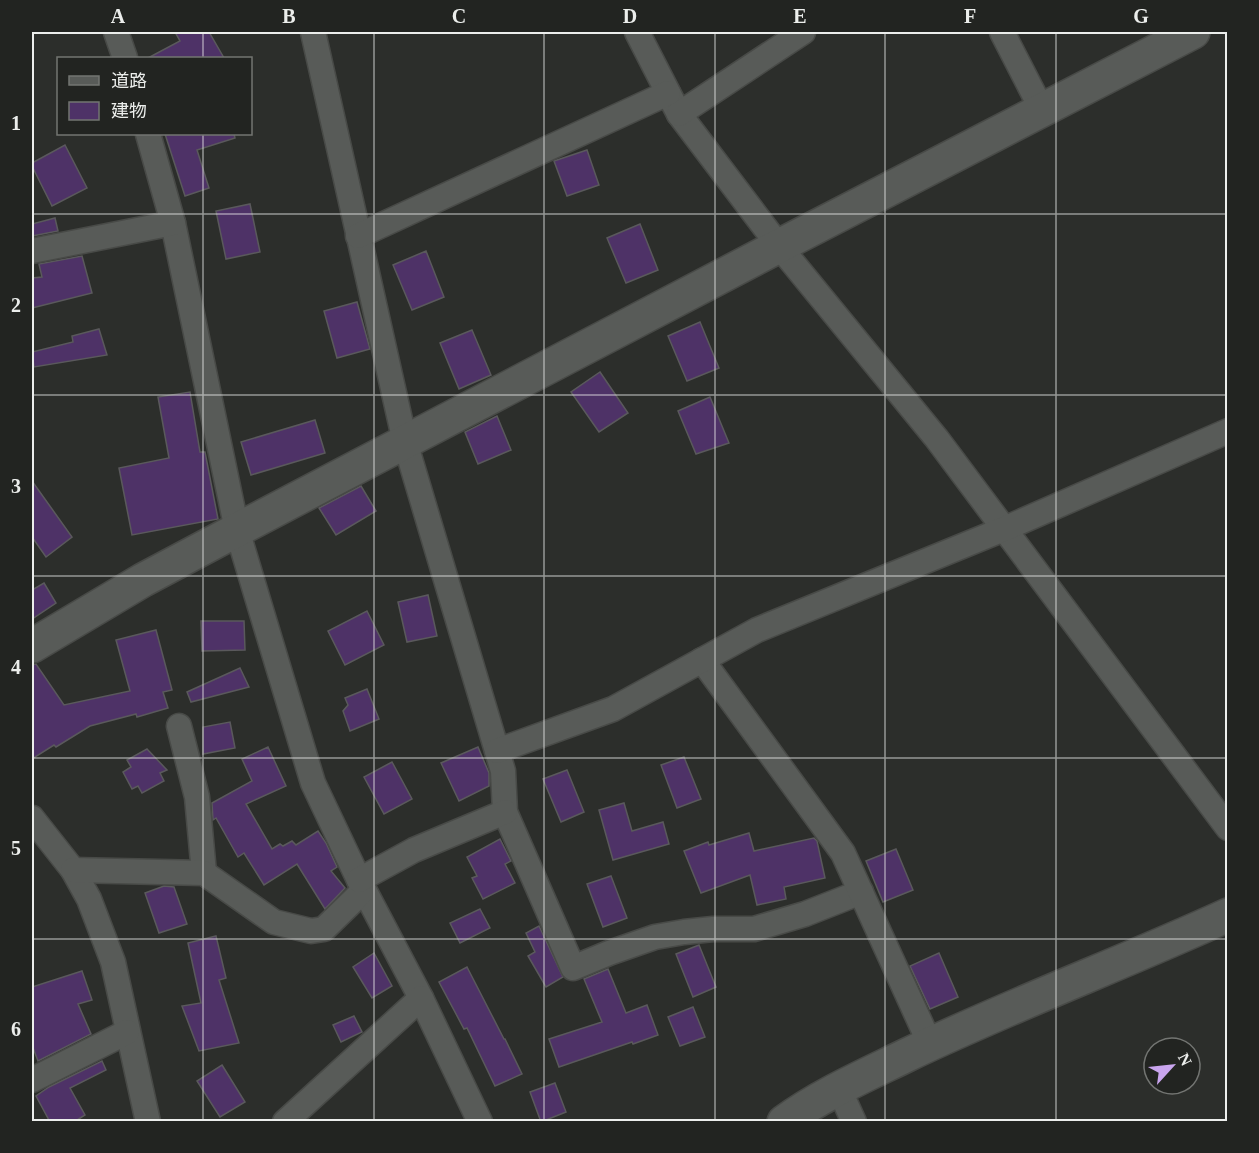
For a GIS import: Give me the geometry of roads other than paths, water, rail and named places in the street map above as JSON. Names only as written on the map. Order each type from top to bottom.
[{"type":"street","points":[[116,32],[125,57]]},
{"type":"street","points":[[313,32],[405,442],[503,771],[505,812],[573,968],[655,938],[713,929],[754,929],[805,914],[861,892]]},
{"type":"street","points":[[637,32],[673,104],[779,246],[937,439],[1227,828]]},
{"type":"street","points":[[358,236],[673,104],[803,32]]},
{"type":"street","points":[[1002,32],[1042,110]]},
{"type":"street","points":[[32,646],[143,580],[237,530],[1193,32]]},
{"type":"street","points":[[148,135],[173,223],[237,530],[314,783],[480,1122]]},
{"type":"street","points":[[32,251],[173,223]]},
{"type":"street","points":[[497,751],[613,709],[757,630],[1004,529],[1227,431]]},
{"type":"street","points":[[702,660],[843,853],[930,1044]]},
{"type":"street","points":[[179,726],[197,797],[204,873]]},
{"type":"street","points":[[73,870],[204,873],[274,922],[311,931],[324,929],[362,885],[414,850],[505,812]]},
{"type":"street","points":[[32,818],[73,870],[89,899],[113,963],[148,1122]]},
{"type":"street","points":[[784,1122],[839,1089],[930,1044],[1227,915]]},
{"type":"street","points":[[285,1122],[421,998]]},
{"type":"street","points":[[32,1080],[128,1032]]},
{"type":"street","points":[[839,1089],[854,1122]]}]
